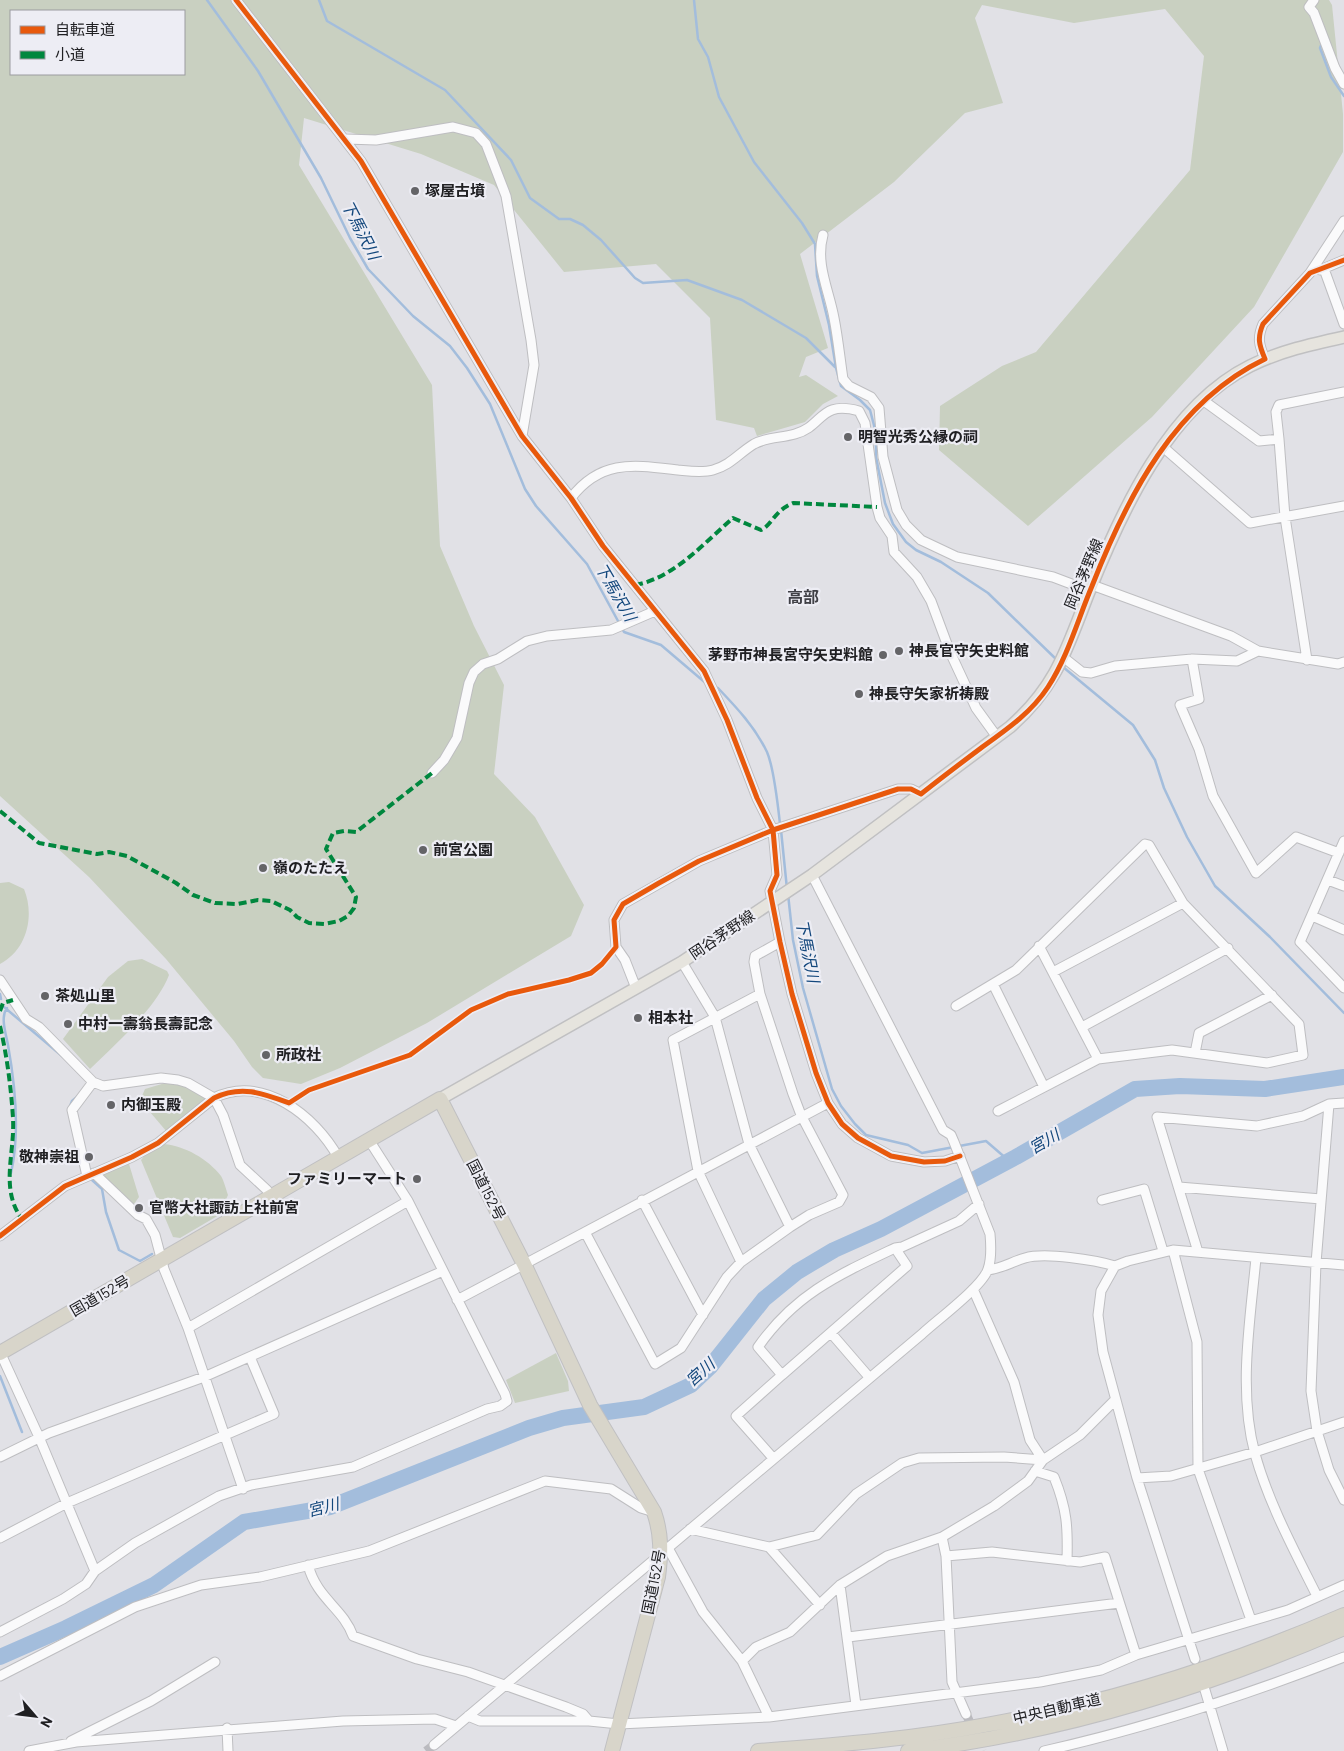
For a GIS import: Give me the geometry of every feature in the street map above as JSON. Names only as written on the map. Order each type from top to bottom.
[{"type":"highway","name":"国道152号","points":[[0,1353],[440,1099],[524,1264],[590,1405],[609,1440],[654,1512],[665,1550],[612,1751]]},
{"type":"highway","name":"中央自動車道","points":[[758,1751],[930,1734],[991,1724],[1061,1709],[1154,1685],[1231,1660],[1344,1615]]},
{"type":"highway","name":"中央自動車道","points":[[908,1751],[993,1738],[1063,1723],[1237,1672],[1344,1628]]},
{"type":"main road","name":"岡谷茅野線","points":[[440,1099],[682,962],[812,875],[997,737],[1032,707],[1047,688],[1061,662],[1107,549],[1163,447],[1204,400],[1234,376],[1265,359],[1297,348],[1344,337]]},
{"type":"street","points":[[236,0],[361,160],[522,436],[571,498],[603,546],[704,672],[711,685],[727,720],[757,798],[774,829],[777,875],[770,891],[772,902],[792,994],[816,1073],[828,1103],[842,1124],[858,1138],[891,1156],[924,1162],[945,1161],[960,1156]]},
{"type":"street","points":[[1314,0],[1309,8],[1318,21],[1335,68],[1344,84]]},
{"type":"street","points":[[346,140],[376,140],[453,127],[476,133],[486,144],[500,176],[506,196],[531,340],[533,374],[522,436]]},
{"type":"street","points":[[1265,359],[1258,334],[1263,324],[1310,273],[1344,221]]},
{"type":"street","points":[[824,235],[820,258],[822,275],[834,319],[844,379],[865,404],[865,423],[880,518],[898,532],[921,540],[946,553],[1053,577],[1091,588],[1231,636],[1258,651],[1342,666]]},
{"type":"street","points":[[1310,273],[1344,260]]},
{"type":"street","points":[[1324,269],[1344,324]]},
{"type":"street","points":[[1307,660],[1285,517],[1276,412],[1279,405],[1344,392]]},
{"type":"street","points":[[1204,400],[1259,441],[1279,439]]},
{"type":"street","points":[[571,498],[581,485],[611,468],[710,471],[736,460],[754,444],[769,438],[796,434],[812,425],[822,413],[833,409],[865,404],[879,408],[883,457],[897,510],[898,532],[894,552],[917,577],[931,601],[950,652],[976,708],[997,737]]},
{"type":"street","points":[[1163,447],[1250,523],[1344,506]]},
{"type":"street","points":[[432,773],[444,760],[457,738],[469,683],[474,672],[483,664],[498,659],[528,641],[547,636],[610,630],[655,611]]},
{"type":"street","points":[[1061,662],[1082,672],[1091,673],[1115,666],[1192,659],[1237,662],[1258,651]]},
{"type":"street","points":[[1192,659],[1199,698],[1180,705],[1198,749],[1213,796],[1256,873],[1296,837],[1339,853]]},
{"type":"street","points":[[636,988],[625,960],[616,947],[614,920],[623,904],[699,861],[774,829],[898,789],[910,789],[921,794]]},
{"type":"street","points":[[1344,841],[1300,942],[1344,988]]},
{"type":"street","points":[[956,1006],[1016,970],[1145,844],[1149,845],[1183,903],[1299,1024],[1303,1054],[1266,1063],[1172,1050],[1098,1059],[998,1111]]},
{"type":"street","points":[[434,1745],[973,1289],[988,1270],[991,1248],[990,1234],[954,1142],[944,1130],[812,875]]},
{"type":"street","points":[[1328,880],[1344,886]]},
{"type":"street","points":[[1053,972],[1183,903]]},
{"type":"street","points":[[1312,916],[1344,930]]},
{"type":"street","points":[[585,1232],[655,1364],[681,1348],[727,1276],[741,1262],[790,1226],[839,1202],[843,1195],[801,1115],[760,994],[754,962],[755,956],[780,942]]},
{"type":"street","points":[[1039,946],[1098,1059]]},
{"type":"street","points":[[1082,1027],[1228,948]]},
{"type":"street","points":[[682,962],[715,1017],[749,1144],[790,1226]]},
{"type":"street","points":[[0,980],[26,1019],[39,1027],[93,1082],[103,1086],[161,1078],[178,1080],[188,1083],[214,1098],[223,1115],[240,1165],[267,1190],[270,1196]]},
{"type":"street","points":[[993,984],[1044,1087]]},
{"type":"street","points":[[741,1262],[698,1171],[673,1040],[760,994]]},
{"type":"street","points":[[1194,1053],[1199,1033],[1272,994]]},
{"type":"street","points":[[93,1082],[72,1110],[91,1175],[138,1215],[146,1219],[155,1235],[164,1269],[188,1328],[243,1489]]},
{"type":"street","points":[[0,1236],[65,1186],[158,1143],[214,1098],[224,1093],[243,1090],[257,1091],[288,1104],[325,1136],[338,1157]]},
{"type":"street","points":[[1198,1252],[1158,1117],[1257,1126],[1303,1116],[1329,1104],[1344,1102]]},
{"type":"street","points":[[457,1300],[801,1115],[828,1103]]},
{"type":"street","points":[[1329,1104],[1316,1263],[1311,1391],[1317,1430],[1329,1470],[1344,1500]]},
{"type":"street","points":[[0,1632],[86,1584],[95,1571],[135,1542],[219,1496],[243,1489],[353,1467],[488,1409],[500,1406],[506,1401],[505,1394],[408,1201],[369,1140]]},
{"type":"street","points":[[1179,1187],[1321,1199]]},
{"type":"street","points":[[1102,1200],[1144,1189],[1168,1251],[1197,1342],[1198,1469],[1251,1620]]},
{"type":"street","points":[[642,1200],[703,1315]]},
{"type":"street","points":[[188,1328],[408,1201]]},
{"type":"street","points":[[782,1375],[758,1347],[774,1324],[785,1313],[828,1281],[894,1248],[902,1247],[959,1221],[978,1201]]},
{"type":"street","points":[[772,1458],[736,1416],[907,1266],[894,1248]]},
{"type":"street","points":[[988,1270],[1003,1268],[1032,1257],[1066,1258],[1100,1262],[1115,1266],[1168,1251],[1344,1265]]},
{"type":"street","points":[[1256,1258],[1247,1359],[1248,1400],[1255,1452],[1270,1499],[1317,1596]]},
{"type":"street","points":[[1115,1266],[1101,1291],[1098,1315],[1103,1352],[1115,1400],[1131,1450],[1137,1478],[1196,1659]]},
{"type":"street","points":[[0,1457],[39,1437],[204,1377],[443,1271]]},
{"type":"street","points":[[973,1289],[1014,1382],[1030,1440],[1044,1460]]},
{"type":"street","points":[[831,1333],[870,1377]]},
{"type":"street","points":[[0,1353],[39,1437],[95,1571]]},
{"type":"street","points":[[0,1538],[67,1503],[274,1414],[250,1357]]},
{"type":"street","points":[[742,1661],[756,1647],[790,1632],[840,1586],[887,1556],[942,1537],[994,1506],[1028,1481],[1044,1460],[1080,1435],[1115,1400]]},
{"type":"street","points":[[1137,1478],[1171,1476],[1198,1469],[1344,1422]]},
{"type":"street","points":[[690,1528],[769,1547],[817,1535],[856,1494],[902,1463],[919,1458],[1004,1457],[1044,1460]]},
{"type":"street","points":[[1035,1471],[1054,1477],[1064,1503],[1068,1528],[1066,1561]]},
{"type":"street","points":[[0,1676],[135,1607],[201,1585],[260,1577],[369,1551],[545,1481],[611,1489],[641,1508],[654,1512]]},
{"type":"street","points":[[942,1537],[946,1556],[952,1682],[966,1714]]},
{"type":"street","points":[[769,1547],[820,1605]]},
{"type":"street","points":[[665,1550],[703,1612],[742,1661],[770,1717]]},
{"type":"street","points":[[946,1556],[992,1552],[1080,1562],[1105,1557],[1136,1656]]},
{"type":"street","points":[[308,1565],[312,1580],[326,1600],[349,1624],[353,1636],[583,1714],[589,1721]]},
{"type":"street","points":[[840,1586],[856,1705]]},
{"type":"street","points":[[468,1716],[480,1720],[589,1721],[620,1724],[770,1717],[956,1694],[1101,1670],[1136,1656],[1288,1610],[1317,1596],[1343,1587]]},
{"type":"street","points":[[848,1637],[1119,1603]]},
{"type":"street","points":[[1044,1751],[1137,1729],[1294,1677],[1344,1657]]},
{"type":"street","points":[[68,1743],[151,1701],[215,1662]]},
{"type":"street","points":[[1205,1690],[1223,1751]]},
{"type":"street","points":[[29,1751],[68,1743],[227,1728],[342,1721],[435,1719],[456,1726]]},
{"type":"street","points":[[227,1728],[228,1751]]},
{"type":"green space","points":[[0,0],[1329,0],[1332,5],[1343,114],[1343,152],[1254,307],[1152,417],[1028,526],[939,450],[940,406],[1002,366],[1036,352],[1190,170],[1204,56],[1165,9],[1074,23],[982,5],[975,18],[1003,103],[965,113],[894,182],[800,254],[828,348],[806,357],[799,377],[806,375],[838,396],[823,404],[805,422],[757,436],[754,428],[716,420],[710,318],[656,264],[564,272],[494,185],[421,154],[304,118],[299,165],[432,385],[440,546],[474,626],[504,685],[494,774],[535,817],[584,905],[571,936],[427,1023],[340,1068],[301,1084],[263,1078],[252,1067],[234,1041],[166,959],[89,877],[0,796]]},
{"type":"green space","points":[[9,882],[24,889],[29,910],[28,921],[26,931],[17,950],[0,964],[0,883]]},
{"type":"green space","points":[[142,959],[167,971],[169,975],[155,1000],[145,1012],[123,1037],[90,1069],[63,1039],[108,977],[128,961]]},
{"type":"green space","points":[[165,1083],[186,1086],[208,1100],[167,1132],[144,1105],[142,1096],[145,1089]]},
{"type":"green space","points":[[164,1144],[180,1147],[196,1154],[210,1164],[221,1176],[228,1195],[219,1215],[180,1238],[173,1237],[141,1160],[146,1154]]},
{"type":"green space","points":[[125,1163],[129,1164],[139,1197],[134,1204],[101,1176]]},
{"type":"green space","points":[[556,1353],[568,1381],[569,1391],[515,1403],[506,1380]]},
{"type":"waterway","name":"下馬沢川","points":[[207,0],[258,71],[321,178],[350,238],[368,269],[413,316],[450,346],[467,368],[490,404],[525,489],[536,506],[587,564],[624,632],[661,645],[708,685]]},
{"type":"waterway","points":[[319,0],[327,21],[445,90],[511,160],[530,198],[559,219],[570,219],[583,225],[601,240],[635,278],[643,283],[687,280],[742,300],[806,338],[835,367]]},
{"type":"waterway","points":[[694,0],[698,39],[708,57],[719,97],[754,162],[802,223],[815,244],[817,276],[841,386],[870,410],[876,433],[876,457],[885,503],[893,524],[906,542],[916,550],[941,562],[988,593],[1058,661]]},
{"type":"waterway","points":[[1322,43],[1320,48],[1331,77],[1344,96]]},
{"type":"waterway","points":[[1063,667],[1133,725],[1155,760],[1164,788],[1187,837],[1215,886],[1270,937],[1344,1013]]},
{"type":"waterway","name":"下馬沢川","points":[[713,687],[718,688],[745,718],[767,752],[774,777],[780,824]]},
{"type":"waterway","name":"下馬沢川","points":[[781,830],[787,889]]},
{"type":"waterway","name":"下馬沢川","points":[[788,894],[793,940],[803,988],[832,1089],[841,1106],[855,1124],[866,1135],[908,1145],[922,1153],[986,1141],[1008,1160]]},
{"type":"waterway","points":[[0,994],[1,999]]},
{"type":"waterway","points":[[4,1007],[62,1056]]},
{"type":"waterway","points":[[7,1008],[4,1016],[4,1026],[13,1076],[16,1109],[14,1158],[11,1173]]},
{"type":"waterway","name":"宮川","points":[[0,1657],[66,1628],[154,1585],[244,1522],[330,1507],[529,1428],[563,1418],[644,1407],[691,1385],[710,1367],[764,1299],[797,1272],[834,1250],[881,1229],[1016,1157],[1135,1089],[1180,1086],[1265,1089],[1344,1077]]},
{"type":"waterway","points":[[69,1109],[72,1101],[78,1096]]},
{"type":"waterway","points":[[92,1180],[102,1189],[106,1212],[119,1250],[140,1261],[152,1254]]},
{"type":"waterway","points":[[0,1376],[22,1432]]},
{"type":"tunnel","points":[[966,1714],[983,1751]]},
{"type":"tunnel","points":[[426,1751],[434,1745]]},
{"type":"marked path","points":[[635,585],[663,575],[676,567],[733,518],[761,530],[777,514],[793,503],[877,507]]},
{"type":"marked path","points":[[0,811],[39,843],[97,854],[109,852],[127,856],[176,883],[193,895],[215,903],[237,904],[258,900],[271,901],[290,910],[297,917],[309,923],[324,924],[339,921],[348,916],[354,908],[356,897],[326,849],[333,833],[344,831],[356,832],[432,773]]},
{"type":"marked path","points":[[0,1011],[3,1003],[13,1000]]},
{"type":"marked path","points":[[0,1026],[5,1049],[13,1118],[10,1170],[11,1194],[21,1218]]},
{"type":"cycle path","points":[[236,0],[361,161],[522,436],[571,498],[603,546],[704,671],[727,720],[757,798],[773,830],[777,875],[770,891],[780,942],[792,994],[816,1073],[828,1103],[842,1124],[858,1138],[891,1156],[924,1162],[945,1161],[960,1156]]},
{"type":"cycle path","points":[[0,1236],[65,1186],[132,1157],[158,1143],[214,1098],[242,1091],[270,1096],[289,1103],[309,1090],[410,1055],[471,1010],[508,994],[591,973],[602,964],[616,947],[614,920],[623,904],[699,861],[773,830],[898,789],[911,789],[921,794],[1009,728],[1034,705],[1048,687],[1061,663],[1121,519],[1138,486],[1158,455],[1180,426],[1205,400],[1233,377],[1265,359],[1260,342],[1263,324],[1310,273],[1344,260]]},
{"type":"place","name":"塚屋古墳","points":[[415,191]]},
{"type":"place","name":"明智光秀公縁の祠","points":[[848,437]]},
{"type":"place","name":"神長官守矢史料館","points":[[899,651]]},
{"type":"place","name":"茅野市神長宮守矢史料館","points":[[883,655]]},
{"type":"place","name":"神長守矢家祈祷殿","points":[[859,694]]},
{"type":"place","name":"前宮公園","points":[[423,850]]},
{"type":"place","name":"嶺のたたえ","points":[[263,868]]},
{"type":"place","name":"茶処山里","points":[[45,996]]},
{"type":"place","name":"相本社","points":[[638,1018]]},
{"type":"place","name":"中村一壽翁長壽記念","points":[[68,1024]]},
{"type":"place","name":"所政社","points":[[266,1055]]},
{"type":"place","name":"内御玉殿","points":[[111,1105]]},
{"type":"place","name":"敬神崇祖","points":[[89,1157]]},
{"type":"place","name":"ファミリーマート","points":[[417,1179]]},
{"type":"place","name":"官幣大社諏訪上社前宮","points":[[139,1208]]},
{"type":"district","name":"高部","points":[[803,597]]}]
